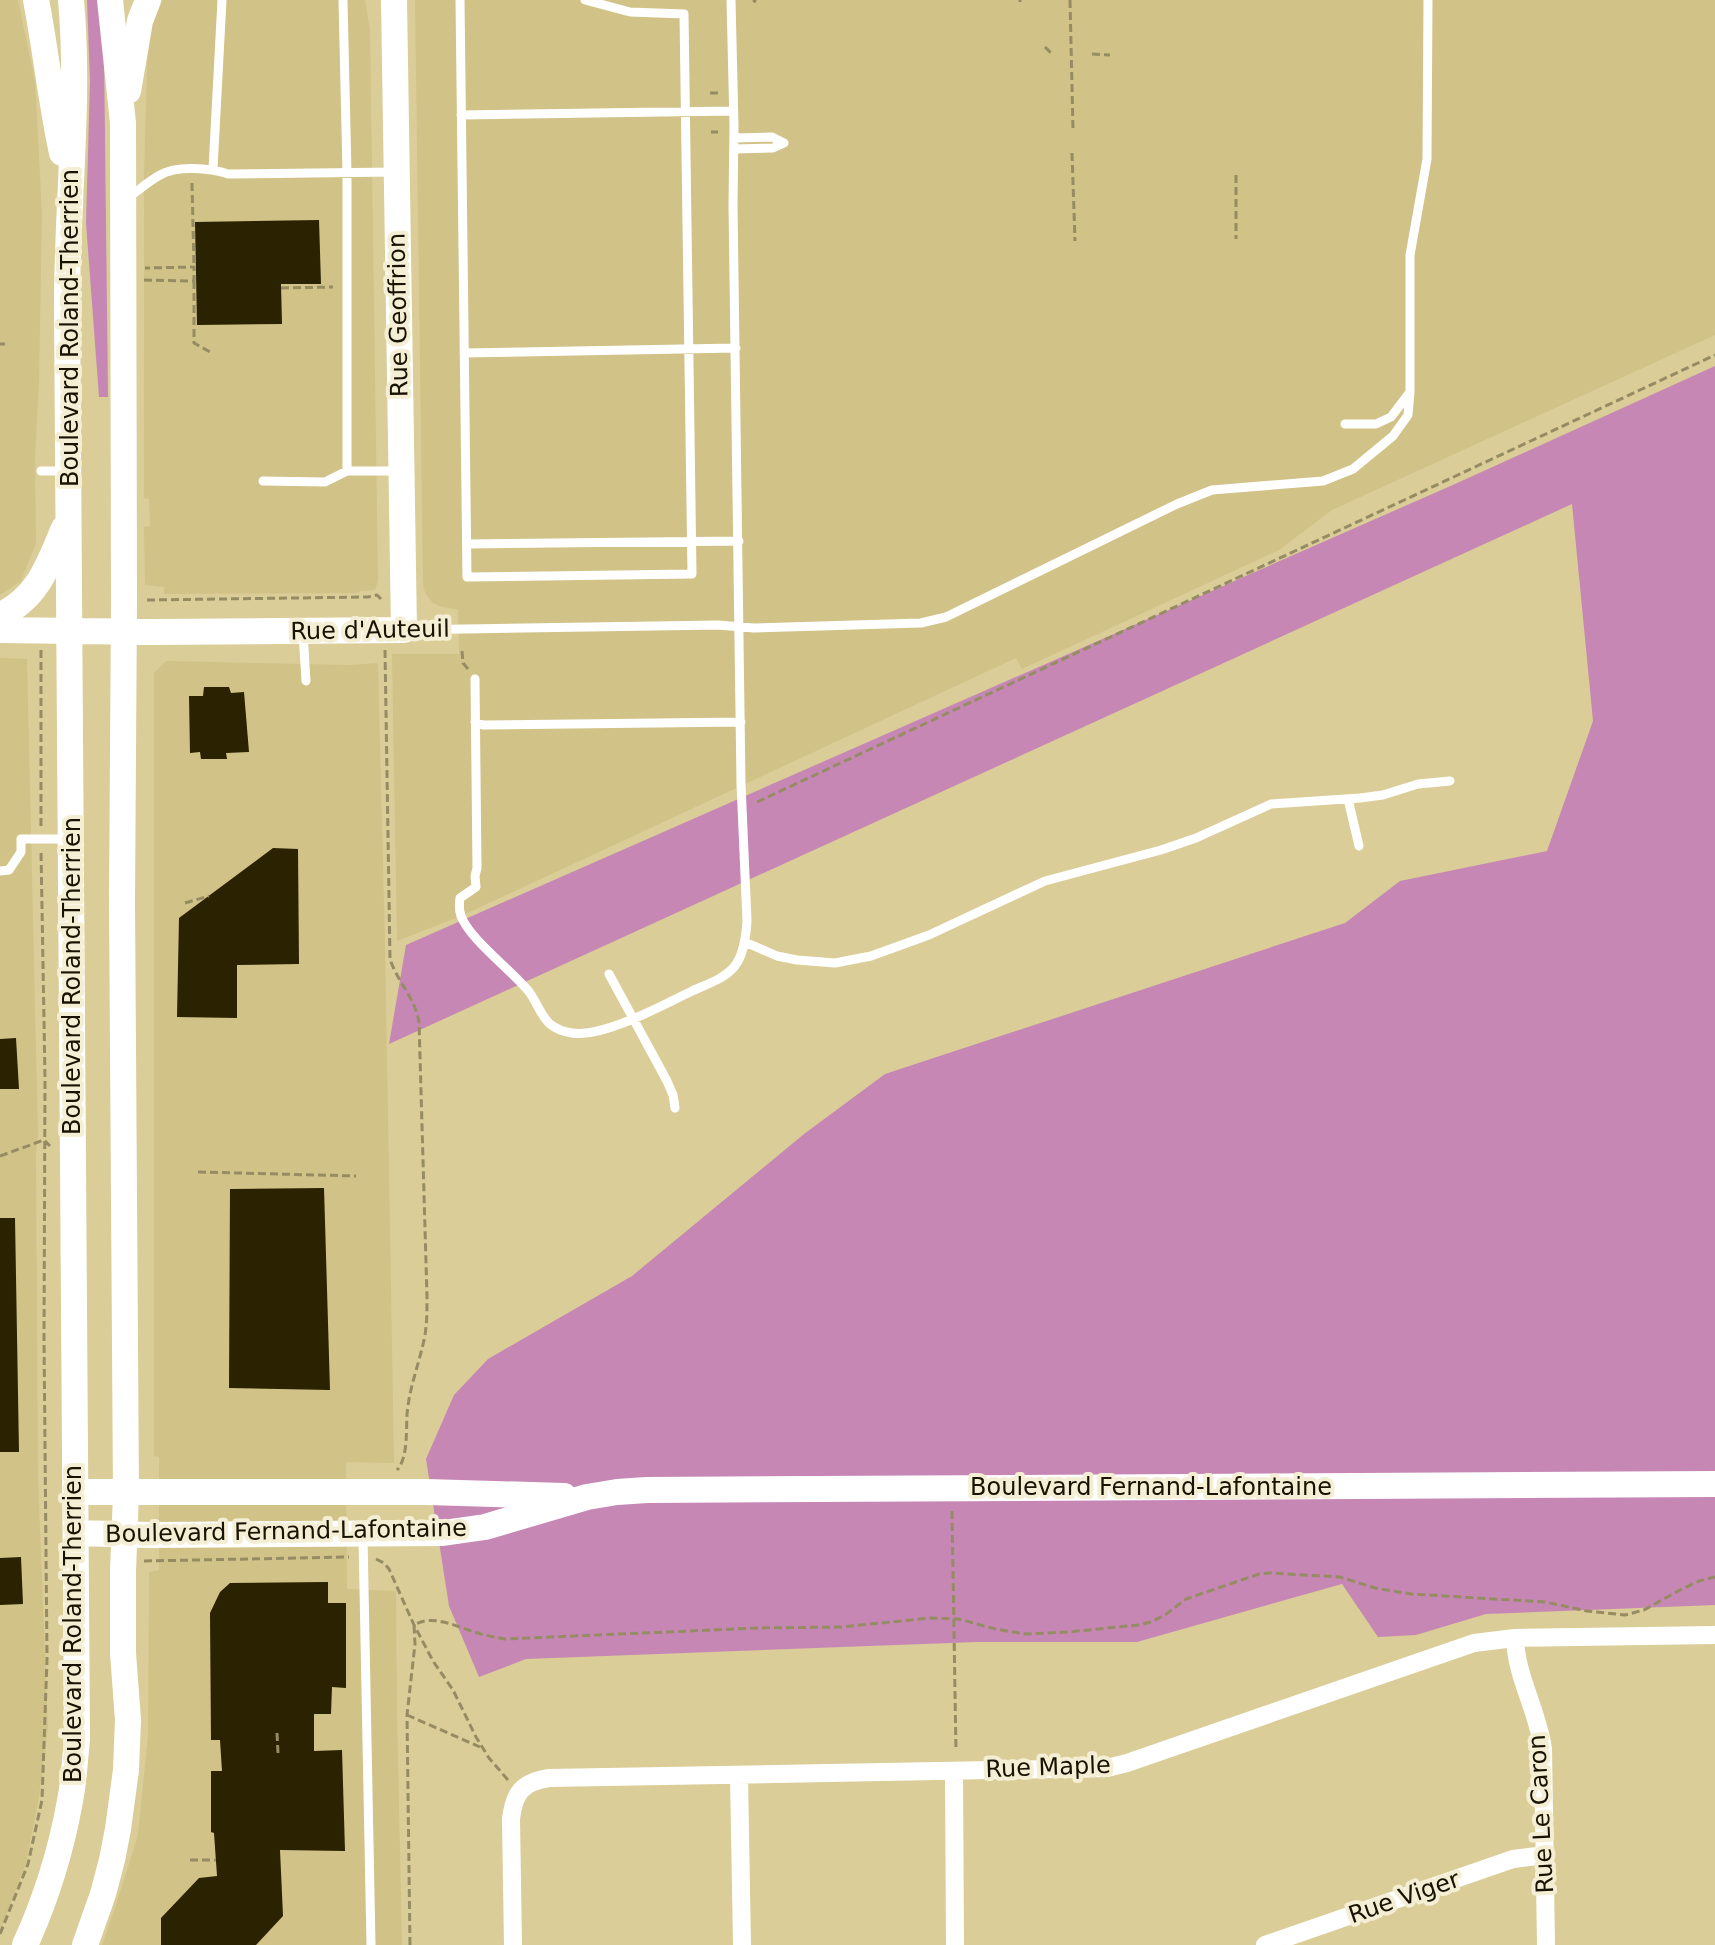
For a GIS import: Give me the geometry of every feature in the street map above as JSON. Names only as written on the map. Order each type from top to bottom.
[{"type":"main road","points":[[36,0],[52,109],[70,184]]},
{"type":"main road","name":"Boulevard Roland-Therrien","points":[[25,1945],[54,1870],[71,1800],[77,1739],[67,257],[74,90],[71,0]]},
{"type":"main road","name":"Boulevard Roland-Therrien","points":[[85,1945],[103,1894],[118,1829],[126,1770],[128,1720],[123,1653],[126,1493],[122,902],[123,123],[110,0]]},
{"type":"main road","points":[[123,123],[140,21],[148,0]]},
{"type":"main road","points":[[379,0],[394,36]]},
{"type":"main road","name":"Rue Geoffrion","points":[[394,0],[404,630]]},
{"type":"main road","points":[[0,615],[24,600],[37,587],[69,514]]},
{"type":"main road","name":"Rue d'Auteuil","points":[[0,630],[404,630]]},
{"type":"main road","name":"Boulevard Fernand-Lafontaine","points":[[76,1533],[443,1533],[485,1527],[587,1497],[647,1490],[1715,1484]]},
{"type":"main road","name":"Boulevard Fernand-Lafontaine","points":[[75,1492],[427,1492],[587,1497]]},
{"type":"street","name":"Rue Maple","points":[[513,1945],[511,1819],[515,1799],[533,1781],[955,1765],[1117,1766],[1487,1640],[1715,1635]]},
{"type":"street","name":"Rue Le Caron","points":[[1515,1638],[1520,1670],[1543,1749],[1546,1945]]},
{"type":"street","points":[[955,1765],[955,1945]]},
{"type":"street","points":[[739,1775],[742,1945]]},
{"type":"street","name":"Rue Viger","points":[[1265,1945],[1513,1859],[1545,1855]]},
{"type":"lane","points":[[213,169],[222,0]]},
{"type":"lane","points":[[343,0],[347,173],[347,471]]},
{"type":"lane","points":[[460,0],[467,577],[692,574],[684,14],[630,12],[585,0]]},
{"type":"lane","points":[[475,679],[476,887],[460,898],[461,916],[481,942],[530,993],[550,1024],[580,1034],[633,1020],[728,973],[739,959],[747,921],[742,809],[731,0]]},
{"type":"lane","name":"Rue d'Auteuil","points":[[404,630],[921,623],[946,617],[1177,504],[1212,490],[1323,481],[1353,469],[1393,436],[1408,415],[1410,255],[1427,159],[1428,0]]},
{"type":"lane","points":[[461,115],[733,111]]},
{"type":"lane","points":[[123,201],[164,173],[179,170],[213,169],[228,174],[396,172]]},
{"type":"lane","points":[[464,353],[736,348]]},
{"type":"lane","points":[[1345,424],[1376,424],[1391,417],[1410,392]]},
{"type":"lane","points":[[41,471],[68,471]]},
{"type":"lane","points":[[263,481],[325,482],[347,471],[401,471]]},
{"type":"lane","points":[[467,544],[739,541]]},
{"type":"lane","points":[[303,631],[306,681]]},
{"type":"lane","points":[[475,722],[483,725],[741,722]]},
{"type":"lane","points":[[745,942],[777,956],[797,960],[835,963],[871,956],[929,935],[1045,881],[1161,850],[1196,838],[1271,804],[1383,795],[1418,784],[1450,781]]},
{"type":"lane","points":[[1348,799],[1359,846]]},
{"type":"lane","points":[[0,871],[9,870],[21,852],[21,839],[71,839]]},
{"type":"lane","points":[[609,974],[667,1081],[675,1108]]},
{"type":"lane","points":[[363,1534],[371,1945]]},
{"type":"path","points":[[1070,0],[1073,129]]},
{"type":"path","points":[[1045,47],[1053,55]]},
{"type":"path","points":[[1092,54],[1110,55]]},
{"type":"path","points":[[710,93],[719,93]]},
{"type":"path","points":[[711,132],[718,132]]},
{"type":"path","points":[[1072,153],[1075,241]]},
{"type":"path","points":[[1236,175],[1236,239]]},
{"type":"path","points":[[192,179],[194,343],[212,353]]},
{"type":"path","points":[[141,268],[194,267]]},
{"type":"path","points":[[141,280],[194,278]]},
{"type":"path","points":[[281,288],[323,288]]},
{"type":"path","points":[[742,809],[1715,355]]},
{"type":"path","name":"Rue d'Auteuil","points":[[124,602],[377,595]]},
{"type":"path","points":[[385,651],[390,959],[414,1003],[419,1022],[427,1322],[411,1388],[402,1461],[397,1470]]},
{"type":"path","points":[[462,651],[463,663]]},
{"type":"path","name":"Boulevard Roland-Therrien","points":[[41,656],[41,825]]},
{"type":"path","name":"Boulevard Roland-Therrien","points":[[0,1934],[28,1864],[42,1800],[47,1659],[41,855]]},
{"type":"path","points":[[185,903],[209,896]]},
{"type":"path","points":[[0,1156],[44,1140],[49,1146],[55,1146]]},
{"type":"path","points":[[198,1172],[356,1176]]},
{"type":"path","points":[[952,1507],[955,1765]]},
{"type":"path","name":"Boulevard Fernand-Lafontaine","points":[[145,1561],[344,1557]]},
{"type":"path","points":[[375,1559],[388,1563],[433,1661],[453,1690],[483,1749],[511,1783]]},
{"type":"path","points":[[414,1625],[428,1620],[514,1639],[825,1628],[909,1619],[955,1619],[1025,1634],[1068,1632],[1138,1625],[1158,1619],[1186,1599],[1270,1573],[1340,1577],[1375,1588],[1411,1594],[1535,1601],[1625,1615],[1644,1610],[1699,1581],[1715,1577]]},
{"type":"path","points":[[410,1945],[407,1715],[414,1660],[414,1625]]},
{"type":"path","points":[[407,1715],[483,1749]]},
{"type":"path","points":[[277,1733],[278,1753]]},
{"type":"path","points":[[190,1860],[216,1860]]},
{"type":"shaded area","points":[[0,0],[18,0],[35,81],[42,214],[35,459],[36,543],[21,581],[0,595]]},
{"type":"shaded area","points":[[87,0],[99,0],[104,51],[108,397],[99,397],[86,223],[90,81]]},
{"type":"shaded area","points":[[163,0],[365,0],[370,30],[378,581],[375,590],[358,593],[164,594],[164,587],[145,585],[144,527],[150,526],[149,499],[144,498],[147,71],[152,23]]},
{"type":"shaded area","points":[[415,0],[1715,0],[1715,335],[1332,510],[1279,550],[1022,669],[1016,658],[461,916],[397,941],[392,654],[459,654],[458,610],[433,603],[425,593],[423,584]]},
{"type":"shaded area","points":[[1715,366],[1715,1605],[1486,1614],[1416,1635],[1378,1637],[1342,1584],[1137,1642],[977,1642],[526,1659],[479,1677],[449,1606],[426,1459],[454,1395],[488,1359],[632,1276],[804,1134],[885,1074],[1345,923],[1400,881],[1547,851],[1593,721],[1572,504],[389,1044],[406,945],[1455,484]]},
{"type":"shaded area","points":[[0,658],[27,659],[38,1135],[38,1479],[48,1728],[26,1863],[0,1931]]},
{"type":"shaded area","points":[[166,661],[378,663],[394,1463],[346,1462],[347,1589],[396,1591],[402,1945],[102,1945],[138,1835],[148,1736],[149,1572],[159,1570],[159,1457],[154,1456],[154,673]]},
{"type":"building","points":[[319,220],[321,284],[281,284],[282,324],[197,325],[195,222]]},
{"type":"building","points":[[204,687],[229,687],[231,693],[244,692],[249,752],[226,753],[227,759],[201,759],[200,752],[190,753],[189,696],[203,696]]},
{"type":"building","points":[[273,848],[298,849],[299,964],[237,965],[237,1018],[177,1017],[179,918]]},
{"type":"building","points":[[16,1038],[19,1089],[0,1089],[0,1039]]},
{"type":"building","points":[[324,1188],[330,1390],[229,1388],[230,1189]]},
{"type":"building","points":[[0,1218],[15,1218],[19,1452],[0,1452]]},
{"type":"building","points":[[21,1557],[23,1604],[0,1605],[0,1558]]},
{"type":"building","points":[[328,1582],[328,1603],[346,1603],[346,1688],[332,1687],[331,1714],[314,1714],[314,1751],[342,1750],[345,1851],[280,1850],[283,1916],[256,1945],[161,1945],[161,1918],[199,1878],[217,1876],[214,1833],[211,1832],[211,1771],[222,1771],[220,1740],[211,1740],[210,1613],[220,1592],[230,1583]]}]
